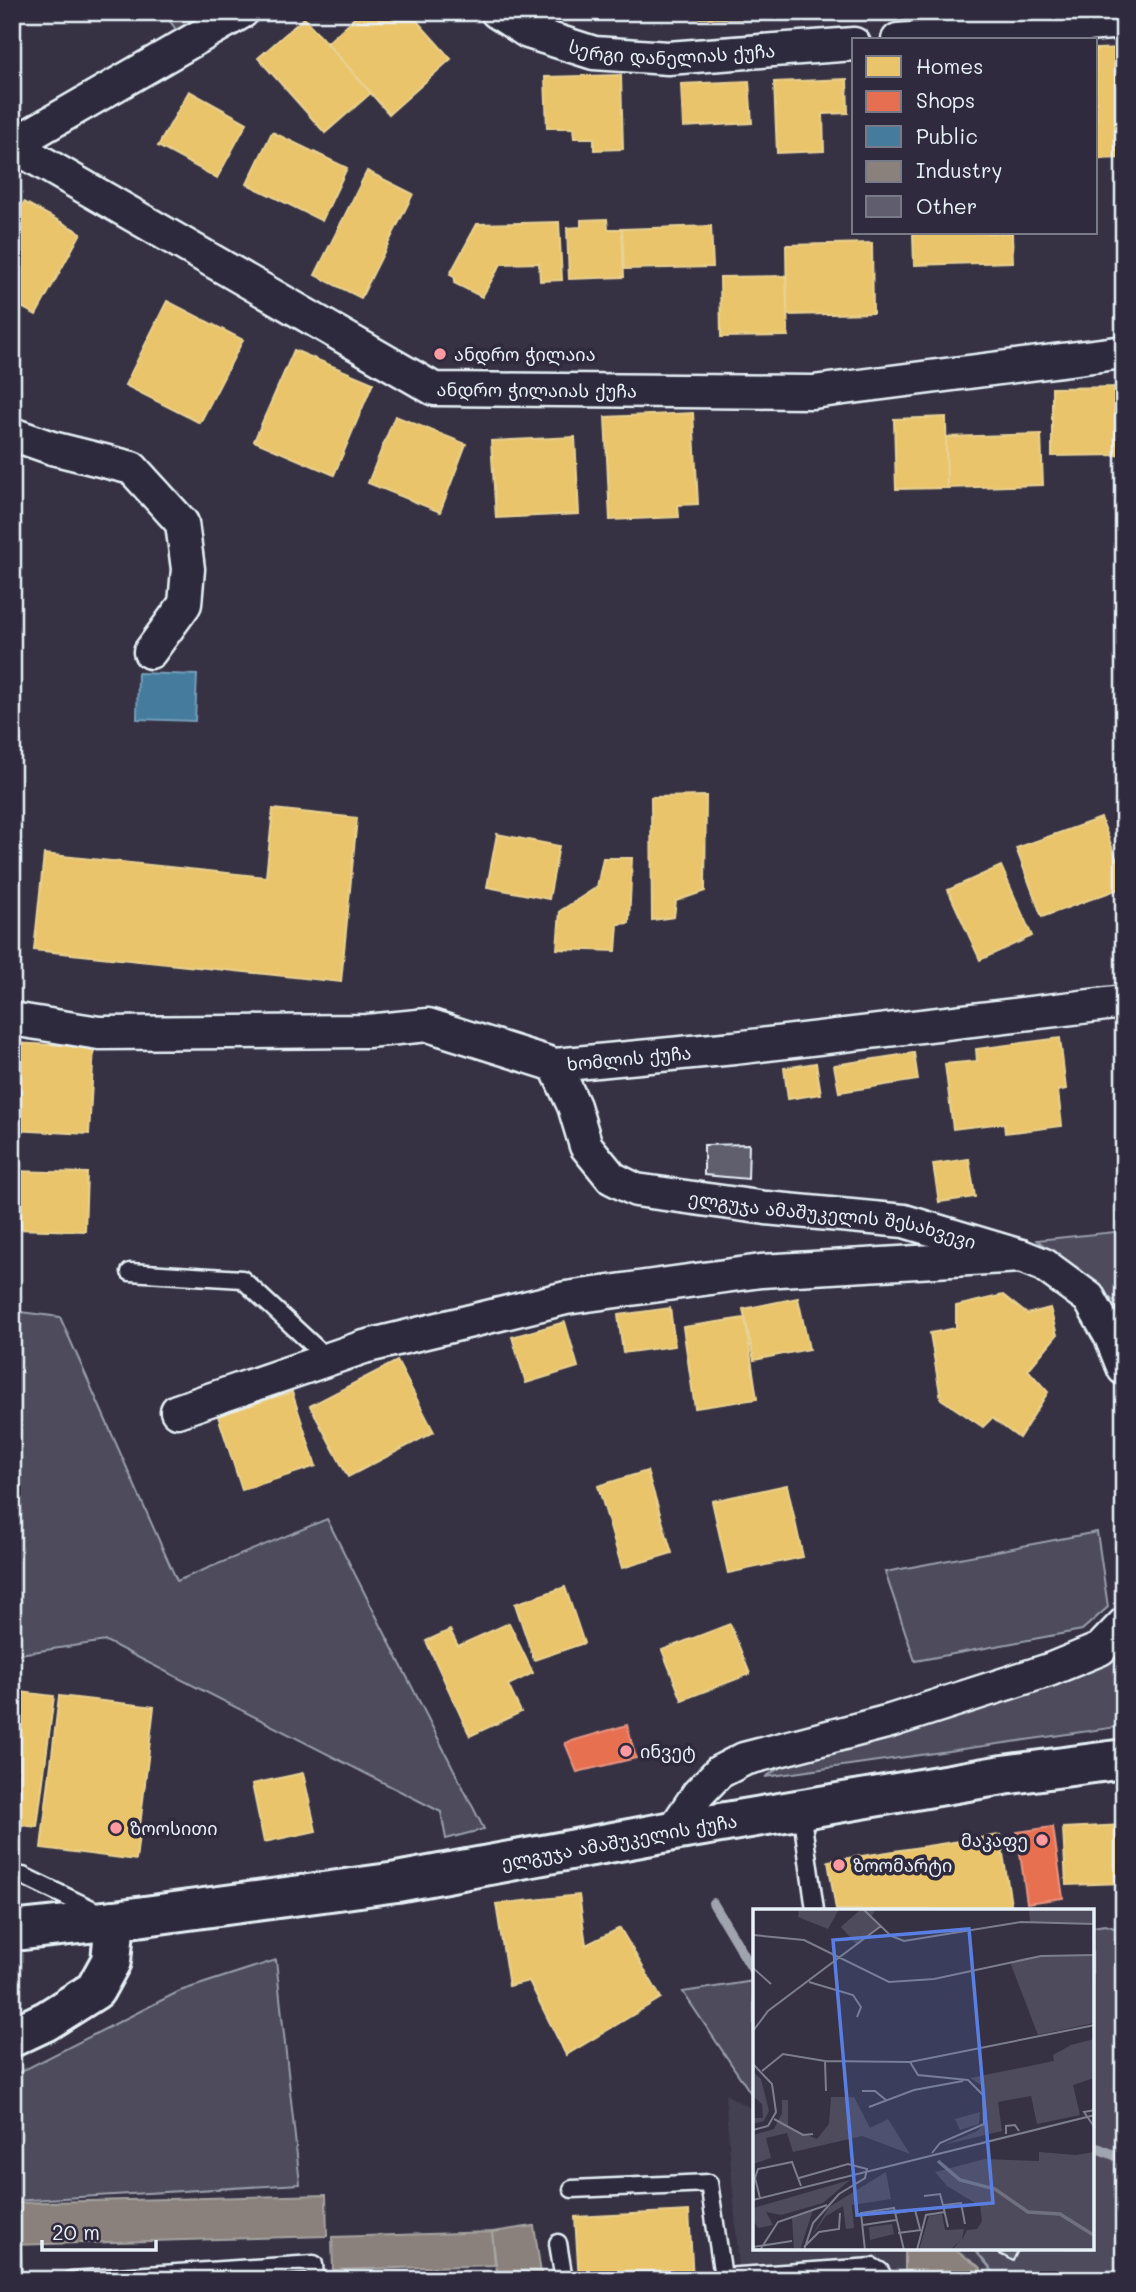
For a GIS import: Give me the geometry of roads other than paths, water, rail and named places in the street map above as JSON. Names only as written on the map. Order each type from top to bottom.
[{"type":"main road","name":"ელგუჯა ამაშუკელის ქუჩა","points":[[12,1931],[397,1882],[673,1831],[1003,1775],[1124,1759]]},
{"type":"main road","points":[[12,2037],[46,2021],[94,1990],[111,1961],[115,1920]]},
{"type":"street","points":[[12,145],[242,12]]},
{"type":"street","name":"სერგი დანელიას ქუჩა","points":[[497,12],[528,32],[594,53],[668,58],[852,44]]},
{"type":"street","points":[[923,38],[1124,22]]},
{"type":"street","name":"ანდრო ჭილაიას ქუჩა","points":[[12,145],[434,389],[813,391],[1124,352]]},
{"type":"street","points":[[12,434],[52,449],[132,468],[182,523],[188,569],[185,604],[150,652]]},
{"type":"street","name":"ხომლის ქუჩა","points":[[12,1019],[99,1033],[367,1031],[428,1025],[555,1065],[734,1048],[1124,1002]]},
{"type":"street","name":"ელგუჯა ამაშუკელის შესახვევი","points":[[555,1065],[574,1107],[586,1146],[612,1178],[636,1191],[766,1208],[904,1221],[1021,1256],[1044,1265],[1088,1298],[1111,1337],[1124,1369]]},
{"type":"street","points":[[177,1410],[364,1347],[566,1298],[761,1271],[1021,1256]]},
{"type":"street","points":[[673,1831],[698,1794],[719,1772],[744,1759],[890,1721],[1049,1671],[1100,1649],[1124,1624]]},
{"type":"lane","points":[[130,1272],[242,1279],[328,1359]]},
{"type":"lane","points":[[801,1810],[815,1909]]},
{"type":"lane","points":[[12,1874],[23,1876],[115,1920]]},
{"type":"lane","points":[[572,2189],[709,2183],[723,2278],[873,2267],[880,2271],[885,2280]]},
{"type":"lane","points":[[558,2243],[564,2280]]},
{"type":"lane","points":[[71,2280],[314,2264],[315,2280]]},
{"type":"waterway","points":[[713,1903],[753,1970]]},
{"type":"waterway","points":[[1094,2147],[1124,2159]]},
{"type":"place","name":"ანდრო ჭილაია","points":[[440,354]]},
{"type":"place","name":"ინვეტ","points":[[626,1751]]},
{"type":"place","name":"ზოოსითი","points":[[116,1828]]},
{"type":"place","name":"მაკაფე","points":[[1042,1840]]},
{"type":"place","name":"ზოომარტი","points":[[839,1865]]}]
